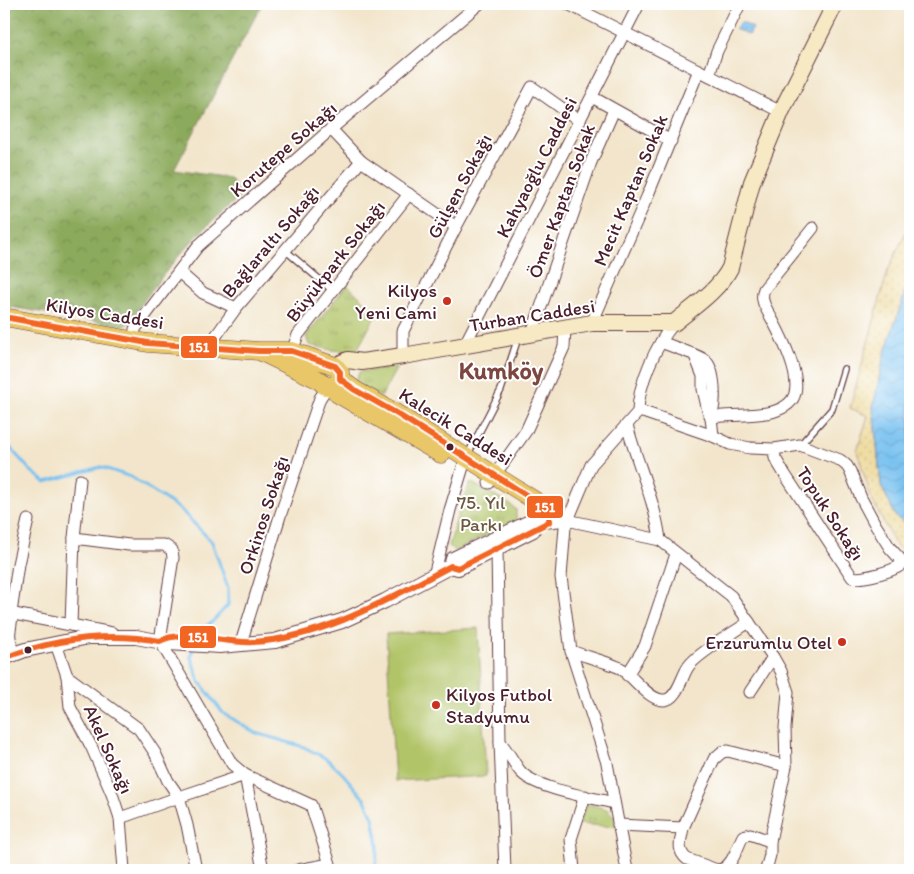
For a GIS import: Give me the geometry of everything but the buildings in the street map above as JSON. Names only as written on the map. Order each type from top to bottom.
[{"type":"main road","points":[[674,323],[726,276],[730,268],[752,182],[781,112],[835,4]]},
{"type":"main road","name":"Kilyos Caddesi","points":[[4,317],[148,343],[259,351]]},
{"type":"main road","name":"Turban Caddesi","points":[[330,380],[362,362],[592,323],[674,323]]},
{"type":"main road","points":[[259,351],[292,351],[330,380]]},
{"type":"main road","points":[[259,351],[330,380]]},
{"type":"main road","name":"Kalecik Caddesi","points":[[330,380],[338,394],[465,462],[547,516]]},
{"type":"street","name":"Korutepe Sokağı","points":[[134,341],[135,329],[198,246],[331,129],[480,4]]},
{"type":"street","points":[[568,4],[781,112]]},
{"type":"street","name":"Kahyaoğlu Caddesi","points":[[464,346],[639,4]]},
{"type":"street","name":"Mecit Kaptan Sokak","points":[[592,323],[671,141],[704,72],[717,51],[740,4]]},
{"type":"street","name":"Gülşen Sokağı","points":[[403,356],[403,331],[456,227],[532,87],[580,121]]},
{"type":"street","points":[[592,97],[671,141]]},
{"type":"street","name":"Ömer Kaptan Sokak","points":[[525,335],[591,162],[614,110]]},
{"type":"street","points":[[331,129],[361,160],[456,227]]},
{"type":"street","name":"Bağlaraltı Sokağı","points":[[208,346],[236,308],[361,160]]},
{"type":"street","name":"Büyükpark Sokağı","points":[[292,351],[298,335],[409,194]]},
{"type":"street","points":[[711,417],[772,412],[784,407],[794,398],[796,386],[792,367],[781,338],[765,308],[762,295],[764,289],[813,228]]},
{"type":"street","points":[[178,272],[204,293],[236,308]]},
{"type":"street","points":[[627,870],[607,763],[571,651],[560,578],[564,528],[591,465],[638,412],[638,402],[642,386],[661,342],[674,323]]},
{"type":"street","points":[[492,479],[526,432],[564,347],[566,328]]},
{"type":"street","points":[[661,342],[704,358],[708,363],[712,376],[714,408],[711,417],[714,436]]},
{"type":"street","name":"Orkinos Sokağı","points":[[242,643],[280,516],[330,380]]},
{"type":"street","points":[[638,412],[643,412],[714,436],[730,444],[750,448],[774,449],[800,446]]},
{"type":"street","points":[[627,425],[633,449],[650,494],[660,540]]},
{"type":"street","name":"Topuk Sokağı","points":[[774,449],[775,458],[784,473],[852,577],[869,576],[902,565],[901,560],[890,548],[876,526],[847,466],[832,457],[800,446]]},
{"type":"street","points":[[434,576],[450,510],[465,462]]},
{"type":"street","points":[[71,625],[74,538],[80,480]]},
{"type":"street","points":[[7,612],[136,637],[242,643],[275,641],[342,621],[451,566],[458,568],[495,544],[547,516]]},
{"type":"street","name":"Kalecik Caddesi","points":[[547,516],[660,540],[731,596],[774,657],[788,692],[785,728],[786,766],[770,841],[770,855],[766,870]]},
{"type":"street","points":[[28,520],[7,612],[8,657],[25,650],[90,637],[136,637]]},
{"type":"street","points":[[74,538],[129,545],[164,545],[172,550],[173,558],[165,640],[232,764],[245,775],[311,805],[330,864],[298,870]]},
{"type":"street","points":[[495,544],[505,870]]},
{"type":"street","points":[[627,675],[645,646],[676,554]]},
{"type":"street","points":[[571,651],[621,669],[638,685],[657,698],[664,700],[674,694],[688,666],[749,622]]},
{"type":"street","name":"Akel Sokağı","points":[[56,644],[67,676],[70,707],[92,748],[120,818],[124,870]]},
{"type":"street","points":[[750,692],[774,657]]},
{"type":"street","points":[[67,676],[139,729],[155,753],[168,780],[179,797],[196,870]]},
{"type":"street","points":[[500,742],[520,771],[532,780],[545,786],[614,803]]},
{"type":"street","points":[[770,841],[750,834],[743,836],[728,866],[721,870],[687,859],[680,852],[679,846],[683,828],[717,755],[728,751],[786,766]]},
{"type":"street","points":[[120,818],[245,775]]},
{"type":"street","points":[[245,775],[263,870]]},
{"type":"street","points":[[574,870],[571,839],[585,796]]},
{"type":"street","points":[[618,824],[683,828]]},
{"type":"lane","points":[[285,250],[333,291]]},
{"type":"lane","points":[[465,462],[501,390],[525,335]]},
{"type":"lane","points":[[800,446],[832,409],[844,369]]},
{"type":"green space","points":[[4,4],[262,4],[174,170],[230,178],[240,197],[192,241],[151,291],[126,326],[4,306]]},
{"type":"green space","points":[[347,285],[377,313],[356,352],[332,350],[309,345],[306,336]]},
{"type":"green space","points":[[397,367],[381,397],[355,384],[359,372]]},
{"type":"green space","name":"75. Yıl Parkı","points":[[470,483],[505,501],[516,509],[516,520],[455,551],[449,546],[459,511]]},
{"type":"green space","name":"Kilyos Futbol Stadyumu","points":[[478,628],[486,776],[395,781],[386,634]]},
{"type":"green space","points":[[591,805],[609,811],[617,827],[579,824],[585,806]]},
{"type":"sand","points":[[910,223],[910,278],[884,355],[873,407],[881,485],[896,517],[910,527],[910,559],[895,544],[871,498],[857,451],[868,416],[850,408],[887,273]]},
{"type":"water","points":[[741,22],[753,28],[749,35],[735,29]]},
{"type":"water","points":[[910,278],[910,527],[896,517],[881,485],[873,407],[884,355]]},
{"type":"waterway","points":[[4,441],[30,470],[45,482],[101,467],[131,477],[180,509],[212,542],[228,588],[228,605],[212,622],[196,634],[194,641]]},
{"type":"waterway","points":[[193,647],[191,657],[199,681],[223,713],[256,733],[304,747],[327,759],[343,774],[365,800],[373,817],[378,845],[375,870]]},
{"type":"transit line","name":"151","points":[[4,317],[148,343],[259,351],[292,351],[335,366],[340,372],[340,379],[355,390],[394,412],[550,510],[549,522],[458,568],[451,566],[380,603],[331,625],[305,633],[253,642],[180,636],[160,641],[140,638],[101,637],[42,646],[4,658]]},
{"type":"place","name":"Kilyos Yeni Cami","points":[[447,301]]},
{"type":"place","name":"Erzurumlu Otel","points":[[842,642]]},
{"type":"place","name":"Kilyos Futbol Stadyumu","points":[[436,705]]},
{"type":"district","name":"Kumköy","points":[[501,371]]}]
